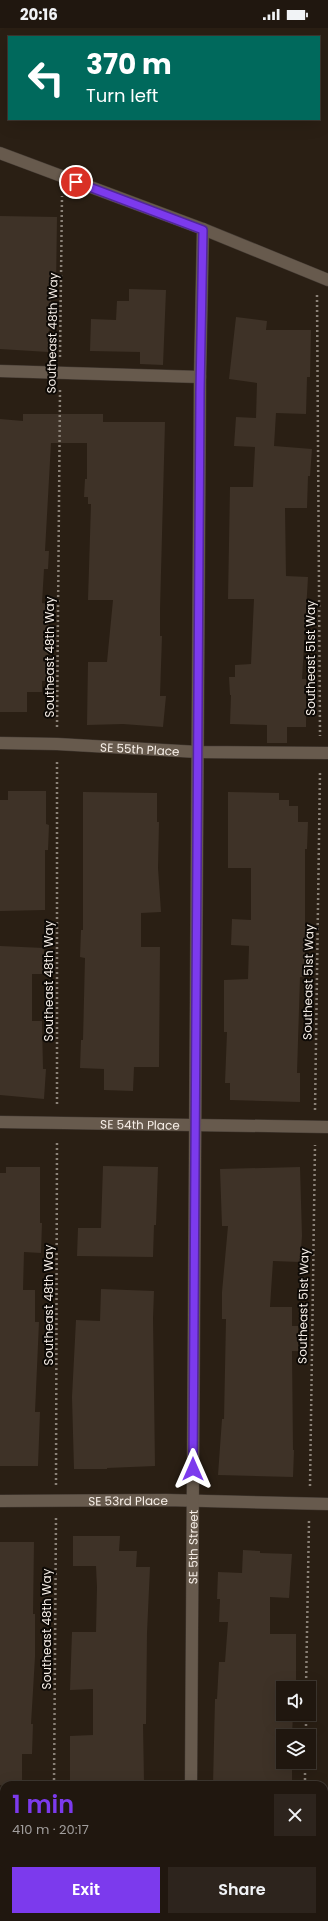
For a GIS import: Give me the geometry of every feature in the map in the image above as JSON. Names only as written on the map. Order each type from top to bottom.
[{"type":"street","points":[[0,153],[203,230],[328,280]]},
{"type":"street","name":"SE 5th Street","points":[[191,1781],[200,377],[203,230]]},
{"type":"street","points":[[0,371],[200,377]]},
{"type":"street","name":"SE 55th Place","points":[[0,742],[198,752],[324,753]]},
{"type":"street","name":"SE 54th Place","points":[[0,1122],[328,1127]]},
{"type":"street","name":"SE 53rd Place","points":[[0,1501],[192,1501],[328,1504]]},
{"type":"path","name":"Southeast 48th Way","points":[[54,1781],[57,744],[62,177]]},
{"type":"path","name":"Southeast 51st Way","points":[[306,1681],[315,1127],[324,753],[316,276]]},
{"type":"path","points":[[305,1769],[305,1781]]},
{"type":"building","points":[[0,216],[57,217],[56,287],[52,287],[48,352],[0,349]]},
{"type":"building","points":[[129,289],[166,290],[163,365],[140,364],[140,352],[90,351],[91,319],[116,320],[117,301],[129,301]]},
{"type":"building","points":[[236,317],[267,321],[266,330],[311,330],[310,377],[307,377],[306,414],[276,413],[274,446],[312,449],[310,476],[308,476],[307,508],[285,508],[286,576],[308,577],[302,679],[306,679],[306,727],[287,727],[287,743],[267,743],[267,725],[230,724],[231,695],[229,677],[235,677],[235,665],[251,664],[254,599],[228,599],[230,487],[253,487],[255,447],[234,446],[236,417],[256,418],[257,383],[229,379]]},
{"type":"building","points":[[23,414],[103,414],[103,422],[165,422],[160,610],[160,636],[162,636],[160,696],[166,696],[163,727],[123,724],[87,725],[88,662],[107,662],[113,600],[88,600],[91,504],[88,504],[88,497],[84,497],[85,479],[87,479],[87,443],[51,443],[45,551],[49,551],[48,569],[44,569],[42,603],[49,604],[48,681],[42,681],[42,692],[27,692],[27,712],[0,712],[0,419],[23,421]]},
{"type":"building","points":[[8,791],[46,791],[46,824],[49,825],[48,850],[45,850],[45,910],[0,911],[0,800],[8,800]]},
{"type":"building","points":[[83,792],[157,793],[157,822],[159,822],[158,868],[161,912],[141,913],[141,947],[160,947],[159,1067],[134,1067],[133,1091],[104,1090],[104,1069],[80,1068],[81,1040],[83,1040],[85,958],[80,957],[81,930],[83,930]]},
{"type":"building","points":[[228,792],[279,793],[279,800],[289,800],[289,806],[298,806],[298,822],[308,822],[307,849],[305,849],[305,977],[300,977],[297,1073],[300,1073],[300,1102],[230,1100],[230,1083],[225,1083],[227,1032],[224,1032],[224,980],[248,979],[249,946],[231,945],[232,919],[251,920],[251,868],[228,868]]},
{"type":"building","points":[[0,946],[44,948],[43,974],[32,974],[32,1021],[42,1021],[43,1069],[46,1069],[44,1099],[0,1095]]},
{"type":"building","points":[[103,1166],[158,1167],[156,1225],[154,1225],[153,1257],[77,1256],[78,1228],[101,1228]]},
{"type":"building","points":[[6,1167],[40,1167],[40,1223],[42,1223],[41,1253],[24,1252],[23,1290],[35,1290],[35,1322],[39,1322],[35,1412],[40,1412],[38,1466],[0,1466],[0,1173],[6,1173]]},
{"type":"building","points":[[300,1167],[302,1236],[300,1262],[273,1261],[270,1307],[292,1307],[292,1326],[298,1326],[298,1351],[292,1351],[294,1450],[293,1477],[218,1475],[222,1419],[224,1419],[226,1319],[222,1319],[222,1292],[228,1226],[222,1226],[220,1169]]},
{"type":"building","points":[[101,1289],[154,1291],[155,1466],[107,1469],[74,1469],[72,1397],[76,1320],[100,1321]]},
{"type":"building","points":[[73,1536],[120,1536],[119,1551],[137,1551],[136,1567],[150,1567],[147,1633],[146,1724],[143,1724],[144,1781],[70,1781],[70,1736],[93,1735],[93,1689],[70,1690],[72,1632],[96,1632],[97,1587],[96,1566],[73,1566]]},
{"type":"building","points":[[0,1542],[34,1542],[33,1614],[35,1614],[35,1657],[31,1724],[33,1724],[32,1754],[22,1754],[22,1781],[0,1781]]},
{"type":"building","points":[[243,1550],[260,1551],[260,1553],[292,1554],[289,1598],[270,1597],[270,1634],[296,1634],[296,1681],[276,1681],[276,1721],[293,1721],[292,1729],[276,1729],[276,1769],[292,1769],[292,1781],[213,1781],[215,1699],[217,1699],[219,1662],[225,1662],[228,1622],[219,1622],[220,1599],[217,1599],[218,1572],[242,1573]]},
{"type":"route","points":[[76,182],[203,230],[200,392],[193,1469]]}]
